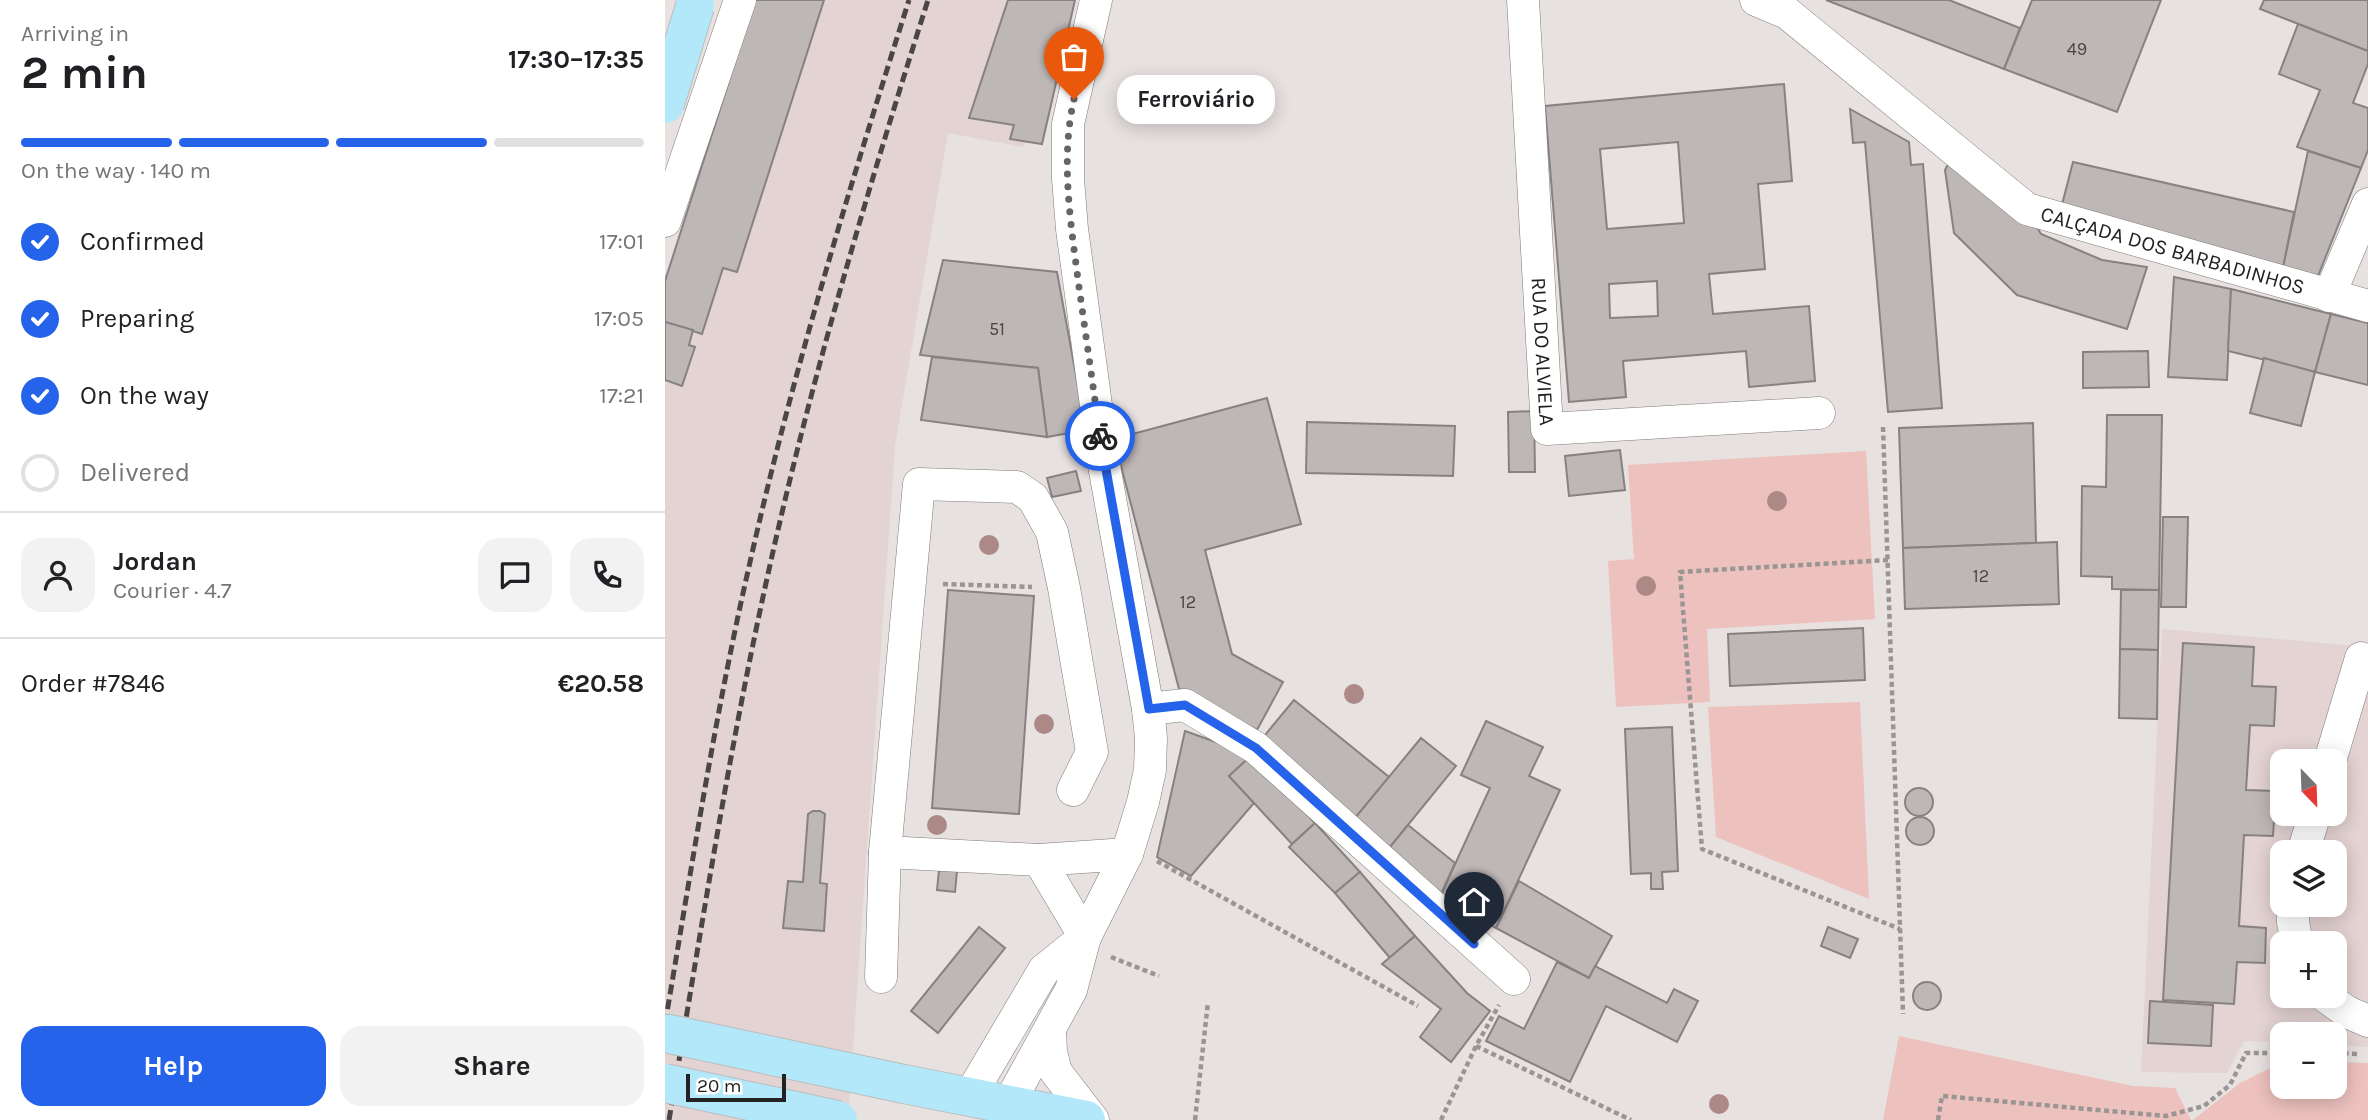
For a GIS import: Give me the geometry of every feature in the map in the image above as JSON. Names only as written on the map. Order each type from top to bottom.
[{"type":"main road","points":[[665,103],[696,3]]},
{"type":"main road","points":[[665,1034],[904,1084],[963,1108],[1086,1120]]},
{"type":"main road","points":[[665,1083],[838,1120]]},
{"type":"street","points":[[665,221],[740,0]]},
{"type":"street","points":[[1005,1112],[1094,946],[1138,855],[1143,802],[1150,770],[1149,709],[1105,471],[1069,192],[1068,124],[1096,0]]},
{"type":"street","name":"RUA DO ALVIELA","points":[[1523,0],[1546,429],[1819,413]]},
{"type":"street","name":"CALÇADA DOS BARBADINHOS","points":[[1756,0],[1787,13],[2027,209],[2368,306]]},
{"type":"street","points":[[665,103],[701,115]]},
{"type":"street","points":[[2329,296],[2368,204]]},
{"type":"street","points":[[881,977],[885,852],[919,484],[1017,487],[1033,498],[1052,531],[1092,752],[1073,790]]},
{"type":"street","points":[[2334,749],[2361,658]]},
{"type":"street","points":[[1149,709],[1185,705],[1256,748],[1514,979]]},
{"type":"street","points":[[885,852],[1039,860],[1138,855]]},
{"type":"street","points":[[1039,860],[1094,946]]},
{"type":"street","points":[[963,1108],[1044,970],[1094,946]]},
{"type":"street","points":[[2341,1008],[2368,1021]]},
{"type":"street","points":[[1050,1030],[1051,1052],[1056,1072],[1093,1120]]},
{"type":"path","points":[[1883,427],[1903,1014]]},
{"type":"path","points":[[1888,560],[1680,572],[1702,849],[1901,929]]},
{"type":"path","points":[[910,583],[1064,588]]},
{"type":"path","points":[[1138,855],[1418,1006]]},
{"type":"path","points":[[1094,946],[1159,976]]},
{"type":"path","points":[[1441,1120],[1476,1046],[1514,979]]},
{"type":"path","points":[[1195,1120],[1208,1002]]},
{"type":"path","points":[[1476,1046],[1631,1120]]},
{"type":"path","points":[[1938,1120],[1942,1096],[2166,1116],[2204,1106],[2230,1085],[2246,1053],[2270,1053]]},
{"type":"path","points":[[2347,1054],[2368,1054]]},
{"type":"shaded area","points":[[755,0],[1057,0],[1024,147],[948,133],[895,446],[848,1120],[665,1120],[665,281]]},
{"type":"shaded area","points":[[1866,451],[1875,619],[1707,629],[1710,702],[1616,707],[1608,561],[1634,559],[1628,465]]},
{"type":"shaded area","points":[[2162,629],[2368,647],[2368,1047],[2347,1046],[2347,1022],[2270,1022],[2270,1042],[2244,1041],[2227,1073],[2141,1072]]},
{"type":"shaded area","points":[[1860,702],[1869,899],[1716,837],[1708,707]]},
{"type":"shaded area","points":[[1899,1036],[2133,1086],[2175,1088],[2191,1120],[1883,1120]]},
{"type":"shaded area","points":[[2347,1062],[2368,1063],[2368,1120],[2193,1120],[2240,1083],[2270,1068],[2270,1099],[2347,1099]]},
{"type":"building","points":[[755,0],[824,0],[737,272],[723,268],[702,334],[665,322],[665,281]]},
{"type":"building","points":[[1008,0],[1075,0],[1042,144],[1010,139],[1014,125],[969,118]]},
{"type":"building","points":[[1826,0],[1949,0],[2020,28],[2004,69]]},
{"type":"building","points":[[2032,0],[2161,0],[2117,112],[2004,69]]},
{"type":"building","points":[[2264,0],[2368,0],[2368,51],[2260,9]]},
{"type":"building","points":[[2298,24],[2368,51],[2368,64],[2353,103],[2368,108],[2368,150],[2361,168],[2297,147],[2320,90],[2279,74]]},
{"type":"building","points":[[1784,84],[1792,181],[1758,184],[1765,269],[1709,274],[1713,314],[1809,306],[1815,381],[1749,387],[1746,351],[1623,361],[1626,397],[1569,402],[1545,106]],"holes":[[[1678,142],[1684,223],[1607,229],[1600,149]],[[1657,281],[1658,316],[1610,318],[1609,284]]]},
{"type":"building","points":[[1850,109],[1909,142],[1911,165],[1923,164],[1942,408],[1888,412],[1865,142],[1853,143]]},
{"type":"building","points":[[1955,151],[2027,209],[2041,234],[2102,260],[2147,267],[2127,329],[2017,295],[1954,233],[1945,170]]},
{"type":"building","points":[[2308,151],[2361,168],[2318,276],[2283,267]]},
{"type":"building","points":[[2073,162],[2294,212],[2283,267],[2059,216]]},
{"type":"building","points":[[943,260],[1057,272],[1086,430],[1047,437],[1038,368],[920,355]]},
{"type":"building","points":[[2174,277],[2231,289],[2227,380],[2168,377]]},
{"type":"building","points":[[2231,289],[2331,314],[2315,372],[2228,351]]},
{"type":"building","points":[[2331,314],[2368,323],[2368,385],[2315,372]]},
{"type":"building","points":[[665,322],[693,330],[689,345],[695,347],[682,386],[665,380]]},
{"type":"building","points":[[2148,351],[2149,387],[2083,388],[2083,352]]},
{"type":"building","points":[[932,357],[1038,368],[1047,437],[921,420]]},
{"type":"building","points":[[2264,358],[2315,372],[2301,426],[2250,413]]},
{"type":"building","points":[[1267,398],[1301,524],[1205,550],[1232,654],[1283,682],[1257,730],[1179,689],[1114,439]]},
{"type":"building","points":[[1534,411],[1535,472],[1509,472],[1508,412]]},
{"type":"building","points":[[2107,415],[2162,415],[2159,590],[2112,589],[2112,577],[2081,576],[2082,486],[2106,487]]},
{"type":"building","points":[[1307,422],[1455,426],[1453,476],[1306,473]]},
{"type":"building","points":[[2033,423],[2036,543],[1903,548],[1899,428]]},
{"type":"building","points":[[1620,450],[1625,490],[1569,496],[1565,456]]},
{"type":"building","points":[[1076,471],[1081,491],[1052,497],[1047,478]]},
{"type":"building","points":[[2163,517],[2188,517],[2186,607],[2161,607]]},
{"type":"building","points":[[2057,542],[2059,604],[1905,609],[1903,548]]},
{"type":"building","points":[[948,590],[1034,596],[1019,814],[932,808]]},
{"type":"building","points":[[2121,590],[2159,590],[2158,650],[2120,649]]},
{"type":"building","points":[[1863,628],[1865,680],[1730,686],[1728,634]]},
{"type":"building","points":[[2183,643],[2254,647],[2252,686],[2276,687],[2274,726],[2250,725],[2246,790],[2270,791],[2270,826],[2274,826],[2273,836],[2244,835],[2239,926],[2266,928],[2265,963],[2237,962],[2234,1004],[2163,1000]]},
{"type":"building","points":[[2120,649],[2158,650],[2157,719],[2119,718]]},
{"type":"building","points":[[1294,700],[1389,777],[1355,818],[1260,741]]},
{"type":"building","points":[[1486,721],[1543,747],[1529,776],[1560,790],[1496,928],[1439,899],[1490,788],[1461,775]]},
{"type":"building","points":[[1672,727],[1678,871],[1662,872],[1663,889],[1651,889],[1651,873],[1631,874],[1625,729]]},
{"type":"building","points":[[1185,731],[1252,755],[1229,776],[1254,803],[1191,876],[1157,857]]},
{"type":"building","points":[[1421,738],[1456,766],[1390,847],[1355,818]]},
{"type":"building","points":[[1252,755],[1315,823],[1292,844],[1229,776]]},
{"type":"building","points":[[1919,788],[1929,792],[1933,802],[1929,812],[1919,816],[1909,812],[1905,802],[1909,792]]},
{"type":"building","points":[[813,811],[825,814],[820,883],[827,884],[824,931],[783,928],[788,881],[803,882],[808,814]]},
{"type":"building","points":[[1920,817],[1930,821],[1934,831],[1930,841],[1920,845],[1910,841],[1906,831],[1910,821]]},
{"type":"building","points":[[1315,823],[1360,872],[1335,893],[1289,847]]},
{"type":"building","points":[[1408,825],[1455,863],[1439,899],[1390,847]]},
{"type":"building","points":[[939,870],[957,871],[955,892],[937,890]]},
{"type":"building","points":[[1360,872],[1415,936],[1390,958],[1335,893]]},
{"type":"building","points":[[1519,881],[1612,936],[1589,978],[1496,928]]},
{"type":"building","points":[[979,927],[1005,948],[938,1033],[911,1011]]},
{"type":"building","points":[[1828,927],[1858,939],[1850,958],[1821,946]]},
{"type":"building","points":[[1415,936],[1467,993],[1490,1011],[1451,1062],[1420,1037],[1441,1009],[1382,964]]},
{"type":"building","points":[[1557,962],[1589,978],[1595,966],[1667,1003],[1674,989],[1698,1001],[1677,1042],[1606,1006],[1570,1082],[1486,1041],[1499,1016],[1524,1029]]},
{"type":"building","points":[[1927,982],[1937,986],[1941,996],[1937,1006],[1927,1010],[1917,1006],[1913,996],[1917,986]]},
{"type":"building","points":[[2150,1001],[2213,1005],[2211,1046],[2148,1043]]},
{"type":"railway","points":[[665,1024],[724,683],[765,499],[822,284],[909,0]]},
{"type":"railway","points":[[669,1120],[715,846],[768,574],[842,285],[928,0]]},
{"type":"way so far","points":[[1074,99],[1068,124],[1068,179],[1072,229],[1100,436]]},
{"type":"place","name":"Ferroviário","points":[[1074,99]]},
{"type":"route","points":[[1100,436],[1149,709],[1185,705],[1256,748],[1474,944]]}]
